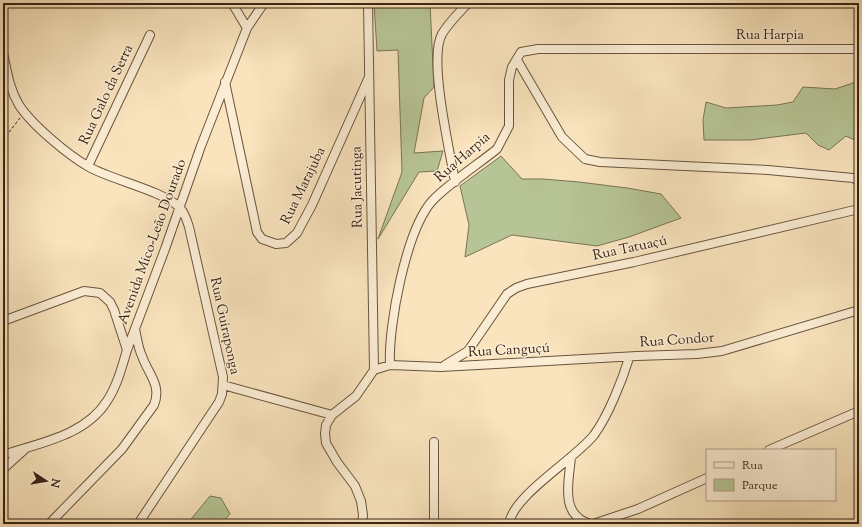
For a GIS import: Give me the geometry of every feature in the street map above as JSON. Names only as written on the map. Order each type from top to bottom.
[{"type":"street","points":[[232,3],[247,28]]},
{"type":"street","name":"Avenida Mico-Leão Dourado","points":[[3,455],[24,449],[82,427],[92,420],[108,401],[115,387],[201,146],[247,28],[264,3]]},
{"type":"street","name":"Rua Jacutinga","points":[[368,3],[374,370]]},
{"type":"street","points":[[455,182],[436,67],[438,47],[442,34],[468,3]]},
{"type":"street","name":"Rua Galo da Serra","points":[[88,166],[150,35]]},
{"type":"street","name":"Rua Harpia","points":[[390,365],[390,351],[396,301],[416,226],[433,200],[497,149],[504,139],[509,126],[509,80],[512,67],[521,52],[538,49],[859,48]]},
{"type":"street","points":[[3,53],[11,89],[24,112],[50,138],[88,166],[168,199],[180,208]]},
{"type":"street","points":[[517,60],[562,137],[585,159],[600,162],[768,170],[852,178],[859,181]]},
{"type":"street","name":"Rua Marajuba","points":[[226,82],[257,232],[262,239],[276,244],[286,243],[297,233],[312,204],[369,77]]},
{"type":"street","name":"Rua Guiraponga","points":[[138,524],[218,402],[223,385],[223,377],[214,329],[189,227],[180,208]]},
{"type":"street","name":"Rua Tatuaçú","points":[[441,367],[455,361],[468,351],[507,294],[516,288],[527,284],[634,262],[859,209]]},
{"type":"street","points":[[3,321],[84,291],[100,293],[110,302],[114,310],[127,350]]},
{"type":"street","name":"Rua Condor","points":[[509,524],[513,511],[518,503],[582,449],[594,434],[603,420],[621,382],[628,358],[638,356],[697,354],[722,351],[859,310]]},
{"type":"street","points":[[49,524],[122,449],[154,405],[157,389],[141,355],[135,329]]},
{"type":"street","name":"Rua Canguçú","points":[[390,365],[441,367],[628,358]]},
{"type":"street","points":[[362,524],[361,501],[355,486],[337,462],[326,443],[326,425],[332,415],[356,396],[374,370],[390,365]]},
{"type":"street","points":[[223,385],[332,415]]},
{"type":"street","points":[[771,449],[859,411]]},
{"type":"street","points":[[434,442],[434,524]]},
{"type":"street","points":[[3,469],[24,449]]},
{"type":"street","points":[[571,457],[567,494],[570,507],[582,522],[592,524],[638,509],[706,478]]},
{"type":"path","points":[[3,140],[24,112]]},
{"type":"green space","points":[[374,3],[430,3],[434,87],[424,98],[414,153],[443,151],[437,171],[419,172],[378,239],[402,172],[398,50],[377,51]]},
{"type":"green space","points":[[859,81],[859,142],[846,136],[829,150],[818,145],[806,133],[750,140],[704,140],[703,120],[706,102],[726,108],[777,105],[793,102],[803,87],[835,89]]},
{"type":"green space","points":[[501,156],[522,179],[579,182],[661,194],[681,218],[629,237],[597,246],[512,235],[465,257],[469,225],[460,186]]},
{"type":"green space","points":[[210,496],[221,498],[230,514],[221,524],[187,524]]}]
